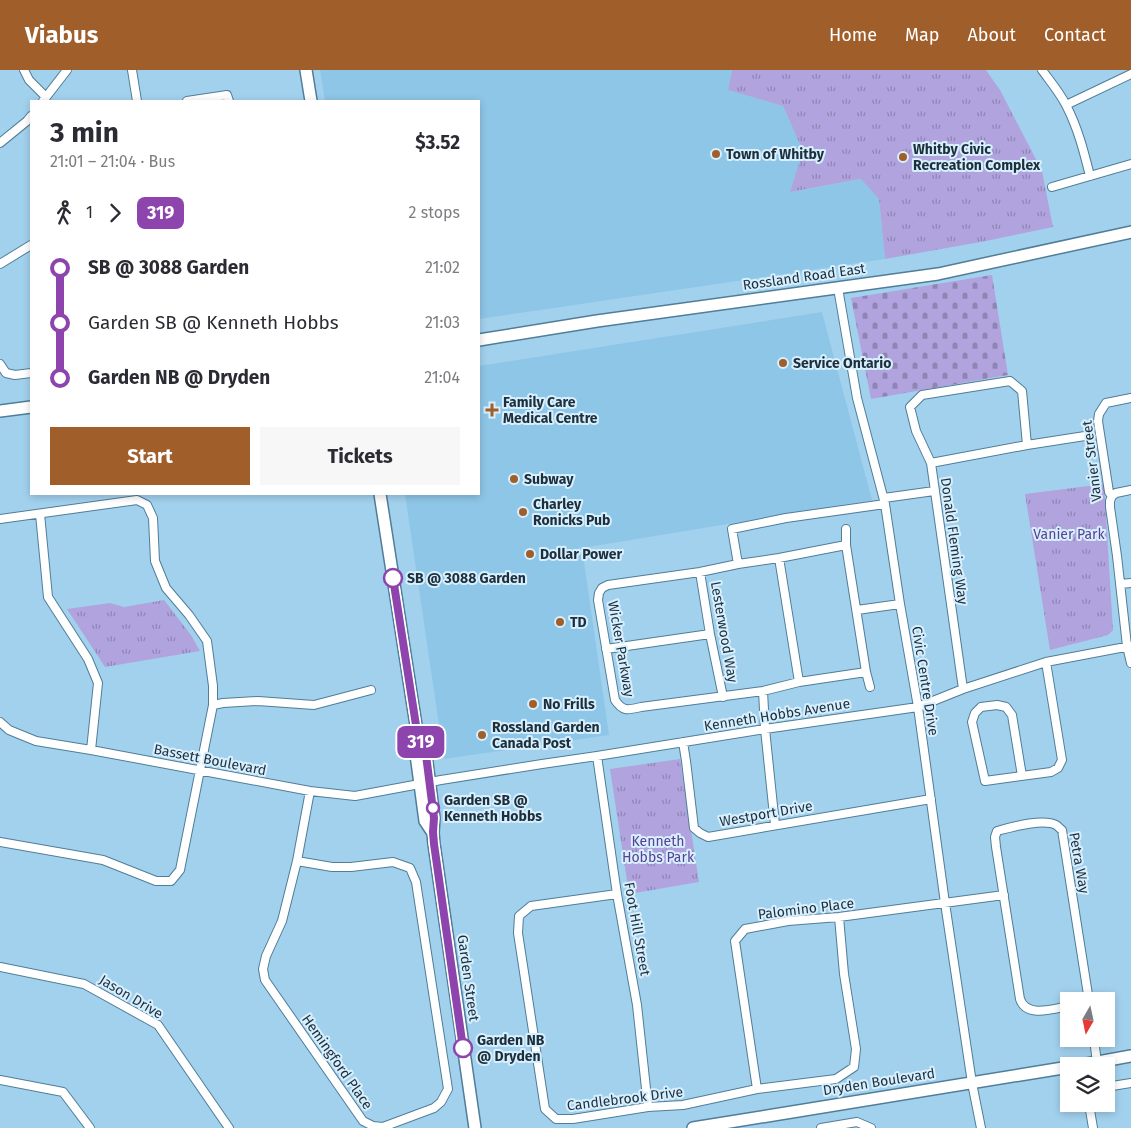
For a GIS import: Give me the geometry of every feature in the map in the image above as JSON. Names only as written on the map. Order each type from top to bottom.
[{"type":"street","points":[[24,70],[29,80],[44,99],[67,70]]},
{"type":"street","points":[[132,70],[137,100]]},
{"type":"street","points":[[306,70],[311,100]]},
{"type":"street","points":[[1042,70],[1066,105],[1077,129],[1090,176]]},
{"type":"street","points":[[1066,105],[1131,74]]},
{"type":"street","points":[[195,100],[227,96],[229,100]]},
{"type":"street","points":[[0,143],[30,117]]},
{"type":"street","points":[[1052,187],[1131,164]]},
{"type":"street","name":"Rossland Road East","points":[[480,340],[597,321],[938,274],[1131,232]]},
{"type":"street","points":[[0,264],[30,246]]},
{"type":"street","name":"Civic Centre Drive","points":[[838,288],[857,398],[884,501],[918,706],[945,903],[972,1083],[981,1128]]},
{"type":"street","points":[[0,364],[6,373],[15,375],[30,373]]},
{"type":"street","points":[[931,463],[916,431],[910,407],[922,395],[1010,381],[1022,390],[1027,445]]},
{"type":"street","name":"Vanier Street","points":[[1131,398],[1106,403],[1099,414],[1098,421],[1109,492],[1112,496],[1110,507],[1131,663]]},
{"type":"street","points":[[0,411],[30,407]]},
{"type":"street","name":"Donald Fleming Way","points":[[964,689],[931,463],[1085,436]]},
{"type":"street","points":[[1112,496],[1116,493],[1131,490]]},
{"type":"street","points":[[738,564],[732,529],[934,491]]},
{"type":"street","name":"Garden Street","points":[[380,495],[418,738],[415,747],[425,784],[425,821],[433,832],[475,1128]]},
{"type":"street","points":[[0,519],[137,500],[147,506],[153,518],[155,561],[166,588],[189,614],[207,641],[213,686],[213,705],[180,870],[172,881],[156,881],[103,860],[0,842]]},
{"type":"street","points":[[40,514],[48,597],[88,659],[98,683],[90,750]]},
{"type":"street","points":[[846,529],[846,545],[870,687]]},
{"type":"street","name":"Wicker Parkway","points":[[846,545],[700,572],[608,585],[602,588],[598,600],[615,700],[624,709],[763,691],[799,682],[866,672]]},
{"type":"street","points":[[779,558],[799,682]]},
{"type":"street","name":"Lesterwood Way","points":[[700,572],[723,697]]},
{"type":"street","points":[[1120,584],[1131,583]]},
{"type":"street","points":[[857,610],[900,604]]},
{"type":"street","points":[[606,648],[710,634]]},
{"type":"street","name":"Kenneth Hobbs Avenue","points":[[425,784],[918,706],[1046,662],[1129,646]]},
{"type":"street","points":[[1022,776],[1012,715],[1006,708],[997,705],[981,707],[975,713],[972,722],[986,780],[1022,776],[1051,772],[1058,768],[1062,760],[1046,662]]},
{"type":"street","points":[[213,705],[258,701],[314,705],[371,690]]},
{"type":"street","points":[[763,691],[775,825]]},
{"type":"street","name":"Bassett Boulevard","points":[[0,722],[9,730],[36,742],[90,750],[310,791],[355,796],[425,784]]},
{"type":"street","name":"Westport Drive","points":[[683,742],[694,828],[708,837],[931,799]]},
{"type":"street","name":"Foot Hill Street","points":[[597,756],[617,894],[637,1005],[648,1107]]},
{"type":"street","name":"Hemingford Place","points":[[298,861],[332,867],[351,867],[393,862],[410,868],[416,882],[448,1089],[441,1102],[434,1108],[383,1127],[373,1126],[363,1121],[265,980],[263,969],[266,956],[282,921],[298,861],[310,791]]},
{"type":"street","name":"Petra Way","points":[[1060,1007],[1036,1011],[1028,1010],[1022,1005],[996,847],[995,837],[997,831],[1040,822],[1057,825],[1062,830],[1088,992]]},
{"type":"street","name":"Candlebrook Drive","points":[[617,894],[531,906],[519,916],[518,933],[545,1109],[556,1119],[573,1119],[648,1107],[683,1105],[757,1089],[836,1079],[854,1067],[856,1049],[844,974],[839,917]]},
{"type":"street","points":[[945,903],[1004,895]]},
{"type":"street","name":"Palomino Place","points":[[757,1089],[736,941],[745,929],[788,921],[839,917],[945,903]]},
{"type":"street","name":"Jason Drive","points":[[0,967],[84,984],[158,1025],[229,1128]]},
{"type":"street","points":[[1115,1059],[1131,1056]]},
{"type":"street","name":"Dryden Boulevard","points":[[694,1128],[1060,1069]]},
{"type":"street","points":[[0,1080],[63,1092],[90,1128]]},
{"type":"street","points":[[1115,1086],[1131,1083]]},
{"type":"street","points":[[1090,1112],[1093,1128]]},
{"type":"street","points":[[820,1128],[857,1122],[871,1128]]},
{"type":"shaded area","points":[[320,70],[732,70],[728,90],[783,106],[803,151],[791,192],[862,179],[879,199],[885,259],[480,319],[480,100],[325,100]]},
{"type":"shaded area","points":[[822,312],[872,500],[582,548],[609,735],[444,759],[405,495],[480,495],[480,366]]},
{"type":"green space","points":[[732,70],[986,70],[1000,90],[1042,171],[1053,227],[885,259],[879,199],[861,179],[790,192],[803,151],[783,106],[728,90]]},
{"type":"green space","points":[[992,275],[1008,375],[871,399],[851,298]]},
{"type":"green space","name":"Vanier Park","points":[[1104,484],[1113,630],[1108,635],[1050,650],[1025,494]]},
{"type":"green space","points":[[164,600],[191,635],[200,651],[105,667],[67,609],[110,603],[124,607]]},
{"type":"green space","name":"Kenneth Hobbs Park","points":[[680,759],[699,882],[629,894],[610,769]]},
{"type":"bus line","name":"319","points":[[393,578],[418,738],[425,747],[434,818],[434,844],[463,1048]]},
{"type":"place","name":"Town of Whitby","points":[[716,154]]},
{"type":"place","name":"Whitby Civic Recreation Complex","points":[[903,157]]},
{"type":"place","name":"Service Ontario","points":[[783,363]]},
{"type":"place","name":"Family Care Medical Centre","points":[[492,410]]},
{"type":"place","name":"Subway","points":[[514,479]]},
{"type":"place","name":"Charley Ronicks Pub","points":[[523,512]]},
{"type":"place","name":"Dollar Power","points":[[530,554]]},
{"type":"place","name":"SB @ 3088 Garden","points":[[393,578]]},
{"type":"place","name":"TD","points":[[560,622]]},
{"type":"place","name":"No Frills","points":[[533,704]]},
{"type":"place","name":"Rossland Garden Canada Post","points":[[482,735]]},
{"type":"place","name":"Garden SB @ Kenneth Hobbs","points":[[433,808]]},
{"type":"place","name":"Garden NB @ Dryden","points":[[463,1048]]}]
